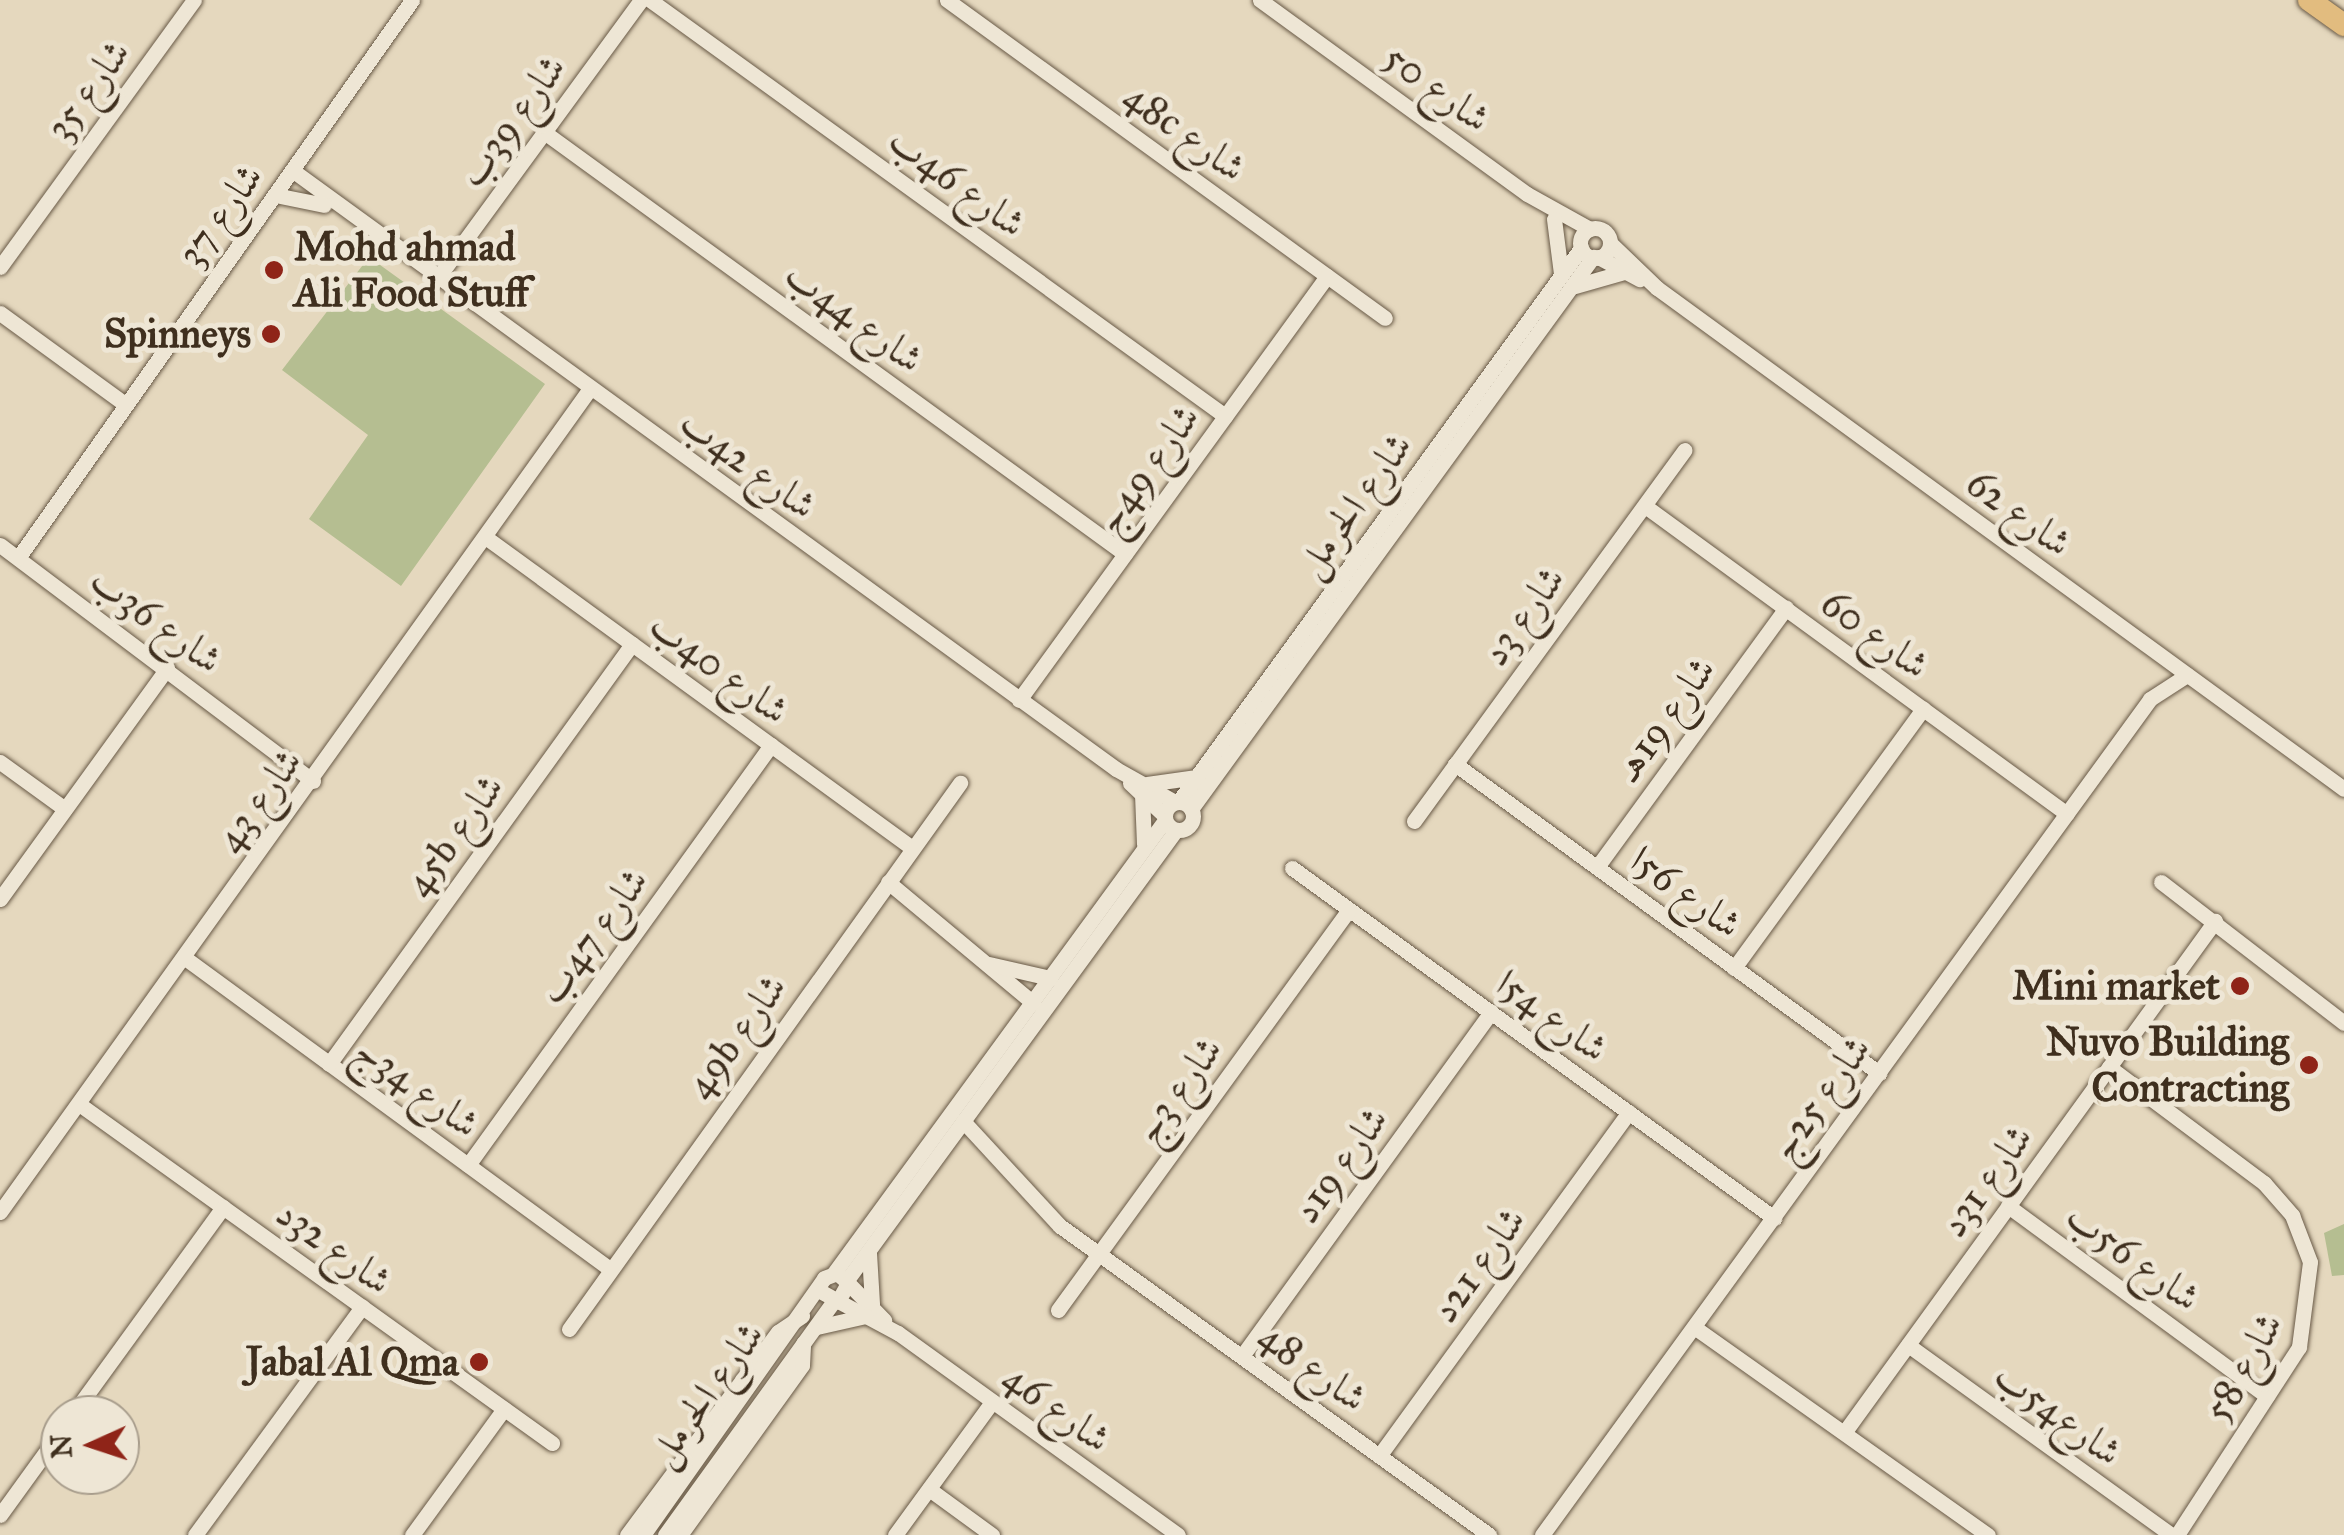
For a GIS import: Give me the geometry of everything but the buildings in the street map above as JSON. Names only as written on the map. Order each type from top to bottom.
[{"type":"highway","points":[[2309,0],[2344,25]]},
{"type":"street","name":"شارع 35","points":[[0,267],[194,0]]},
{"type":"street","name":"شارع 37","points":[[8,551],[42,515],[412,0]]},
{"type":"street","name":"شارع 39ب","points":[[436,280],[640,0]]},
{"type":"street","name":"شارع 46ب","points":[[650,0],[1225,416]]},
{"type":"street","name":"48c شارع","points":[[947,0],[1384,318]]},
{"type":"street","name":"شارع 50","points":[[1260,0],[1527,194],[1589,246]]},
{"type":"street","name":"شارع 44ب","points":[[544,132],[1125,554]]},
{"type":"street","name":"شارع 42ب","points":[[292,170],[341,213],[1143,789],[1182,804]]},
{"type":"street","name":"شارع 50","points":[[1527,194],[1589,246]]},
{"type":"street","name":"شارع 42ب","points":[[274,195],[307,196],[341,213]]},
{"type":"street","points":[[1554,220],[1566,281],[1627,272]]},
{"type":"street","name":"شارع الحرمل","points":[[1182,804],[1589,246],[1610,243]]},
{"type":"street","name":"شارع 62","points":[[1589,246],[1610,243],[1657,288],[2344,789]]},
{"type":"street","name":"شارع 62","points":[[1589,246],[1657,288]]},
{"type":"street","name":"شارع 49ج","points":[[1019,700],[1327,276]]},
{"type":"street","name":"شارع الحرمل","points":[[1182,804],[1197,776],[1566,281]]},
{"type":"street","points":[[0,313],[122,402]]},
{"type":"street","name":"شارع 43","points":[[0,1212],[6,1189],[78,1104],[595,395]]},
{"type":"street","name":"شارع 3د","points":[[1414,821],[1686,450]]},
{"type":"street","name":"شارع 60","points":[[1645,506],[2066,814]]},
{"type":"street","name":"شارع 40ب","points":[[488,539],[912,848]]},
{"type":"street","name":"شارع 36ب","points":[[8,551],[316,778]]},
{"type":"street","name":"شارع 19هـ","points":[[1597,867],[1786,608]]},
{"type":"street","name":"45b شارع","points":[[329,1064],[632,644]]},
{"type":"street","name":"شارع 25ج","points":[[2150,699],[2158,655]]},
{"type":"street","points":[[0,899],[167,668]]},
{"type":"street","name":"شارع 25ج","points":[[1542,1535],[2150,699],[2187,676]]},
{"type":"street","points":[[1734,968],[1923,709]]},
{"type":"street","name":"شارع 47ب","points":[[468,1165],[770,745]]},
{"type":"street","points":[[0,762],[65,809]]},
{"type":"street","name":"شارع 56ا","points":[[1455,764],[1878,1073]]},
{"type":"street","points":[[1142,852],[1143,789],[1197,776]]},
{"type":"street","name":"49b شارع","points":[[569,1328],[960,783]]},
{"type":"street","name":"شارع 42ب","points":[[1143,789],[1168,822]]},
{"type":"street","points":[[1168,822],[1190,824],[1182,804]]},
{"type":"street","points":[[831,1298],[1050,978],[1182,804]]},
{"type":"street","points":[[831,1298],[963,1121],[1168,822]]},
{"type":"street","name":"شارع 54ا","points":[[1292,868],[1774,1218]]},
{"type":"street","points":[[888,882],[1033,1003]]},
{"type":"street","points":[[2161,882],[2344,1024]]},
{"type":"street","name":"شارع 3ج","points":[[1058,1310],[1350,910]]},
{"type":"street","name":"شارع 31د","points":[[1846,1430],[2215,922]]},
{"type":"street","name":"شارع 34ج","points":[[184,958],[610,1269]]},
{"type":"street","points":[[984,963],[1050,978]]},
{"type":"street","name":"شارع 19د","points":[[1242,1356],[1491,1012]]},
{"type":"street","name":"شارع 58","points":[[2109,1067],[2264,1183],[2302,1235],[2310,1319],[2267,1396],[2174,1535]]},
{"type":"street","name":"شارع 32د","points":[[78,1104],[552,1443]]},
{"type":"street","name":"شارع 21د","points":[[1379,1456],[1629,1112]]},
{"type":"street","name":"شارع 48","points":[[963,1121],[1060,1226],[1488,1535]]},
{"type":"street","name":"شارع 56ب","points":[[2008,1206],[2267,1396]]},
{"type":"street","points":[[87,1395],[223,1208]]},
{"type":"street","points":[[627,1535],[778,1332],[809,1322],[872,1314],[866,1286],[870,1248]]},
{"type":"street","name":"شارع 46","points":[[843,1279],[872,1314],[1178,1535]]},
{"type":"street","name":"شارع الحرمل","points":[[643,1535],[831,1298]]},
{"type":"street","name":"شارع 46","points":[[831,1298],[872,1314]]},
{"type":"street","points":[[195,1535],[362,1307]]},
{"type":"street","name":"شارع الحرمل","points":[[665,1535],[803,1343],[809,1322]]},
{"type":"street","points":[[1697,1322],[1977,1530]]},
{"type":"street","points":[[680,1535],[804,1362],[803,1343]]},
{"type":"street","name":"شارع54ب","points":[[1908,1344],[2174,1535]]},
{"type":"street","points":[[895,1535],[992,1402]]},
{"type":"street","points":[[412,1535],[504,1409]]},
{"type":"street","points":[[0,1515],[40,1460]]},
{"type":"street","points":[[929,1489],[992,1535]]},
{"type":"street","points":[[1959,1535],[1977,1530]]},
{"type":"green space","points":[[369,257],[545,384],[401,586],[309,519],[368,435],[282,370]]},
{"type":"green space","points":[[2344,1224],[2344,1275],[2332,1276],[2324,1233]]},
{"type":"place","name":"Mohd ahmad Ali Food Stuff","points":[[274,270]]},
{"type":"place","name":"Spinneys","points":[[271,334]]},
{"type":"place","name":"Mini market","points":[[2240,986]]},
{"type":"place","name":"Nuvo Building Contracting","points":[[2309,1065]]},
{"type":"place","name":"Jabal Al Qma","points":[[479,1362]]}]
